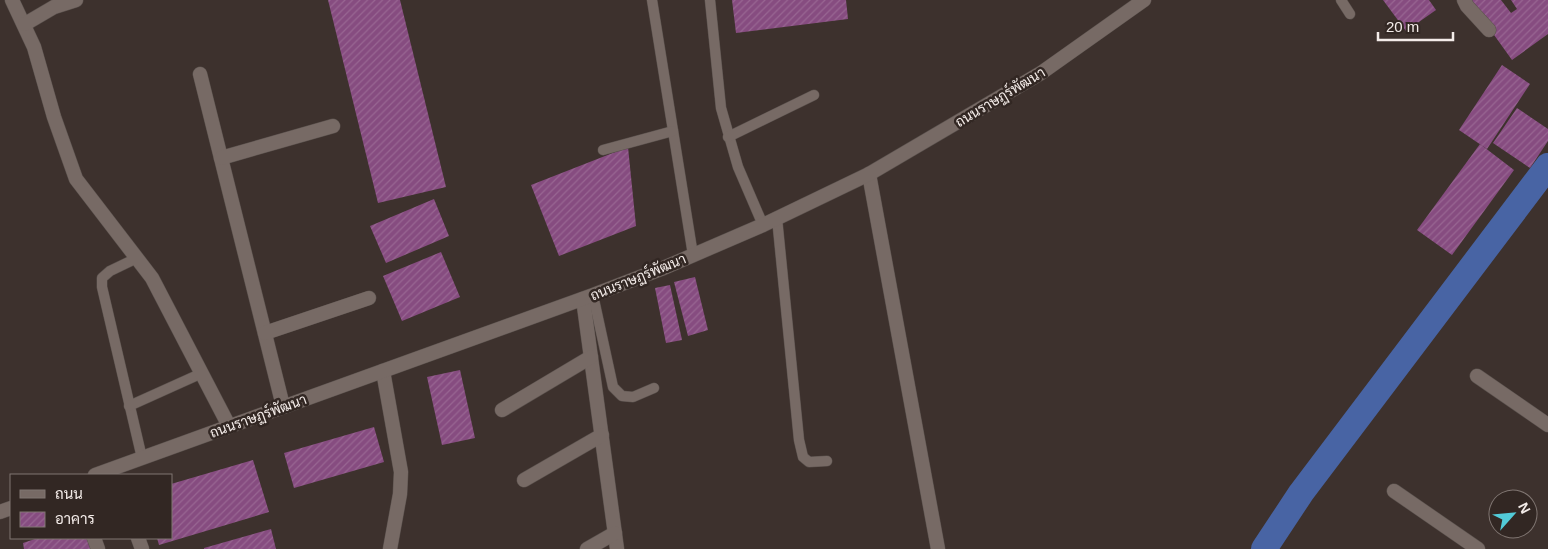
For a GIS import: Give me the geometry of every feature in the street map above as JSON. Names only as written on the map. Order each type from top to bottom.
[{"type":"street","points":[[12,0],[34,46],[66,154],[76,179],[152,278],[228,426]]},
{"type":"street","points":[[25,24],[54,7],[76,0]]},
{"type":"street","name":"ถนนราษฏร์พัฒนา","points":[[102,474],[118,471],[142,458],[228,426],[588,297],[763,225],[870,174],[1041,73],[1144,0]]},
{"type":"street","points":[[1464,0],[1467,6],[1489,30]]},
{"type":"street","points":[[200,74],[283,406]]},
{"type":"street","points":[[221,158],[333,126]]},
{"type":"street","points":[[870,174],[938,549]]},
{"type":"street","points":[[588,297],[591,357],[617,549]]},
{"type":"street","points":[[265,333],[369,298]]},
{"type":"street","points":[[502,410],[591,357]]},
{"type":"street","points":[[383,371],[401,472],[400,494],[390,549]]},
{"type":"street","points":[[1477,376],[1548,424]]},
{"type":"street","points":[[524,480],[602,434]]},
{"type":"street","points":[[1394,491],[1478,549]]},
{"type":"street","points":[[587,549],[615,533]]},
{"type":"lane","points":[[652,0],[693,255]]},
{"type":"lane","points":[[710,0],[718,83],[728,137],[738,167],[763,225]]},
{"type":"lane","points":[[1340,0],[1350,14]]},
{"type":"lane","points":[[728,137],[814,95]]},
{"type":"lane","points":[[603,150],[673,131]]},
{"type":"lane","points":[[777,218],[799,440],[804,457],[809,462],[827,461]]},
{"type":"lane","points":[[138,258],[110,271],[102,278],[102,287],[142,458]]},
{"type":"lane","points":[[588,297],[613,387],[622,396],[633,397],[654,388]]},
{"type":"lane","points":[[129,406],[200,374]]},
{"type":"building","points":[[328,0],[400,0],[446,187],[378,203]]},
{"type":"building","points":[[732,0],[846,0],[848,19],[736,33]]},
{"type":"building","points":[[1383,0],[1429,0],[1436,10],[1406,31]]},
{"type":"building","points":[[1469,0],[1501,0],[1511,13],[1517,9],[1511,0],[1548,0],[1548,34],[1512,60]]},
{"type":"building","points":[[1502,65],[1530,84],[1487,149],[1459,130]]},
{"type":"building","points":[[1517,108],[1548,129],[1548,141],[1530,168],[1493,143]]},
{"type":"building","points":[[1480,144],[1514,170],[1452,255],[1417,230]]},
{"type":"building","points":[[628,147],[636,226],[559,256],[531,185]]},
{"type":"building","points":[[434,199],[449,236],[386,263],[370,226]]},
{"type":"building","points":[[441,252],[460,297],[402,321],[383,276]]},
{"type":"building","points":[[695,277],[708,330],[688,336],[674,282]]},
{"type":"building","points":[[670,285],[682,340],[666,343],[655,288]]},
{"type":"building","points":[[460,370],[475,438],[442,445],[427,377]]},
{"type":"building","points":[[374,427],[384,462],[294,488],[284,453]]},
{"type":"building","points":[[253,460],[269,512],[159,545],[157,539],[172,539],[172,484]]},
{"type":"building","points":[[271,529],[276,549],[204,549],[204,548]]},
{"type":"building","points":[[35,539],[92,539],[96,549],[24,549],[23,543]]},
{"type":"waterway","points":[[1264,549],[1301,493],[1548,166]]}]
